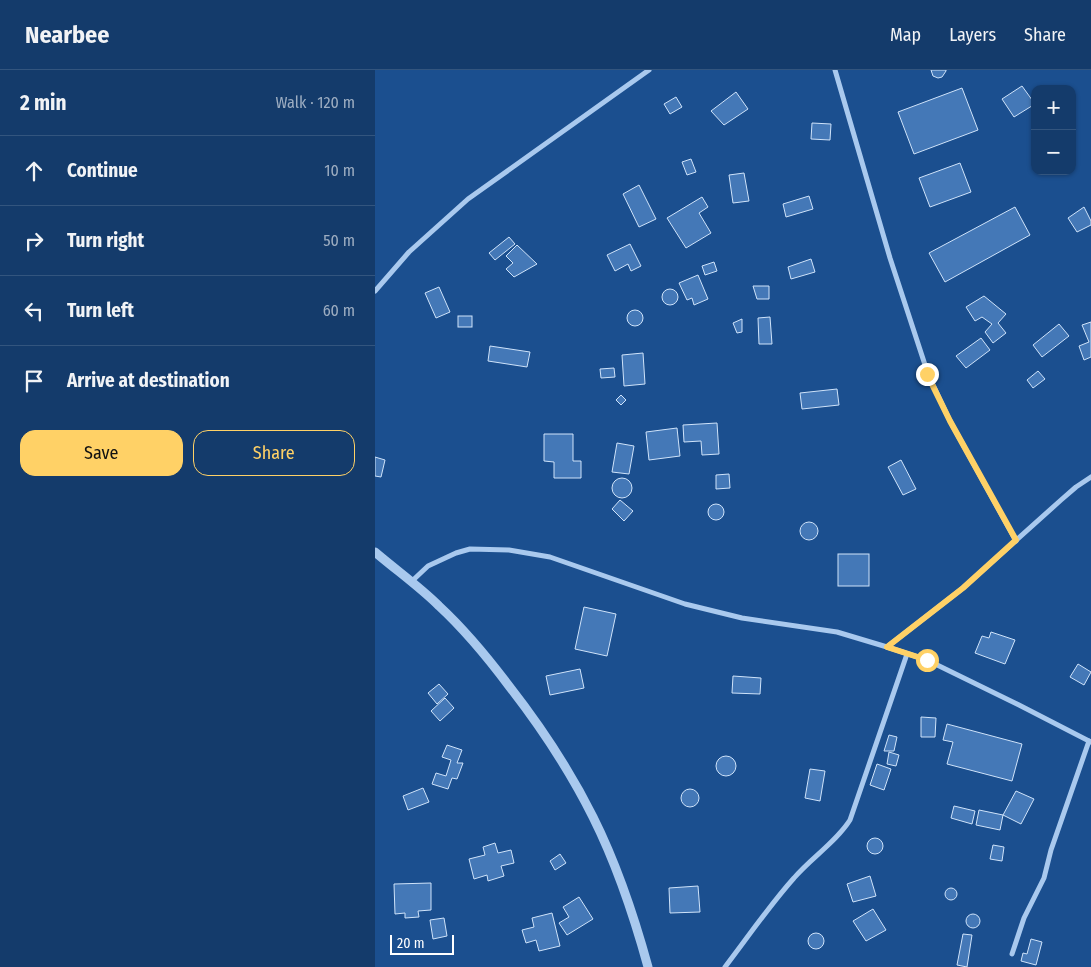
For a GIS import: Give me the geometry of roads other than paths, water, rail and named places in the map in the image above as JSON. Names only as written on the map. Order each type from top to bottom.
[{"type":"street","points":[[375,291],[409,252],[469,199],[649,70]]},
{"type":"street","points":[[835,70],[927,374],[950,421],[1016,540]]},
{"type":"street","points":[[887,647],[963,588],[1076,487],[1091,477]]},
{"type":"street","points":[[411,582],[429,566],[456,553],[470,549],[509,550],[550,557],[685,604],[742,618],[837,632],[927,660],[1090,742],[1051,850],[1044,878],[1024,918],[1011,954]]},
{"type":"street","points":[[375,552],[439,605],[487,657],[529,712],[563,763],[593,817],[619,875],[639,932],[648,967]]},
{"type":"street","points":[[725,967],[794,877],[843,830],[850,820],[907,654]]}]
